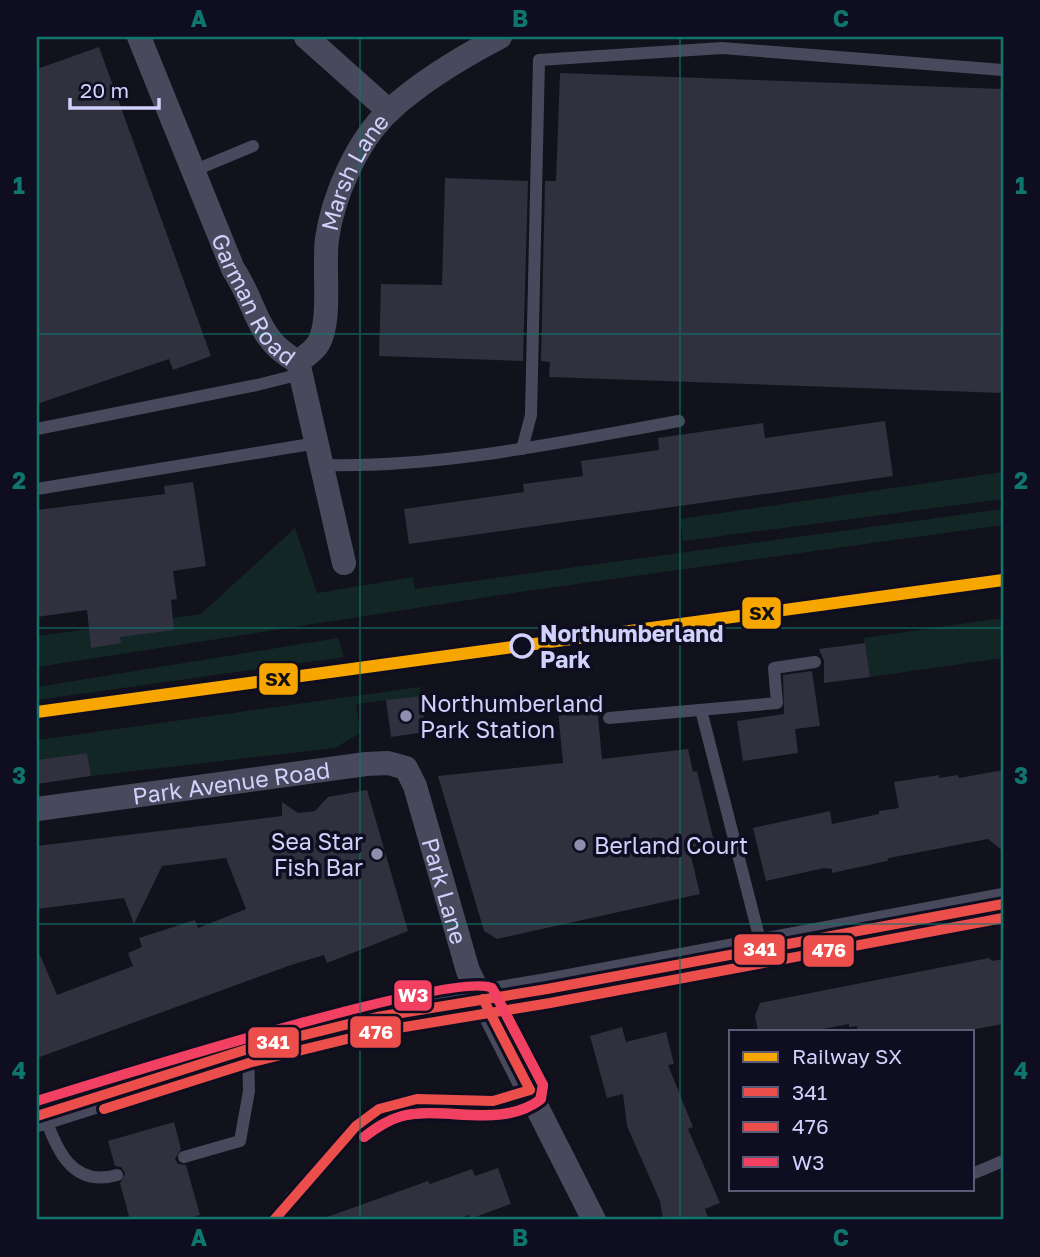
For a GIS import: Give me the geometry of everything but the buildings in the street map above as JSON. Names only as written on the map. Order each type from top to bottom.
[{"type":"street","name":"Garman Road","points":[[139,37],[193,171],[263,331],[278,351],[300,368],[344,563]]},
{"type":"street","points":[[306,37],[388,111]]},
{"type":"street","name":"Marsh Lane","points":[[300,368],[318,346],[326,323],[324,273],[327,236],[341,191],[368,137],[388,111],[444,70],[500,37]]},
{"type":"street","name":"Park Avenue Road","points":[[37,809],[377,764],[399,764],[406,768],[415,786]]},
{"type":"street","name":"Park Lane","points":[[415,786],[468,971],[594,1220]]},
{"type":"street","points":[[40,1115],[248,1049],[377,1017],[1003,904]]},
{"type":"lane","points":[[522,449],[531,415],[539,60],[722,48],[1003,70]]},
{"type":"lane","points":[[193,171],[253,146]]},
{"type":"lane","points":[[37,429],[257,386],[300,368]]},
{"type":"lane","points":[[37,489],[320,454],[382,467],[522,449],[679,421]]},
{"type":"lane","points":[[608,718],[777,702],[774,668],[814,662]]},
{"type":"lane","points":[[701,710],[762,948]]},
{"type":"lane","points":[[184,1157],[240,1141],[250,1091],[248,1049]]},
{"type":"lane","points":[[274,1220],[291,1197],[318,1172],[356,1126],[379,1109],[417,1099],[493,1101],[530,1090]]},
{"type":"lane","points":[[40,1115],[56,1148],[73,1171],[105,1179],[117,1175]]},
{"type":"lane","points":[[974,1173],[1003,1161]]},
{"type":"green space","points":[[1003,472],[1003,499],[683,541],[680,519]]},
{"type":"green space","points":[[1003,509],[1003,525],[526,591],[37,667],[37,636],[201,614],[295,528],[317,593],[413,577],[415,589]]},
{"type":"green space","points":[[1003,618],[1003,658],[870,677],[864,638]]},
{"type":"green space","points":[[338,638],[344,657],[37,700],[37,687]]},
{"type":"green space","points":[[420,687],[421,696],[356,704],[360,733],[335,748],[91,776],[87,753],[37,760],[37,740]]},
{"type":"rail line","name":"SX","points":[[37,712],[1003,580]]},
{"type":"transit line","name":"341","points":[[37,1116],[248,1049],[377,1017],[547,989],[1003,904]]},
{"type":"transit line","name":"476","points":[[104,1109],[252,1062],[380,1031],[550,1003],[1003,918]]},
{"type":"transit line","name":"W3","points":[[37,1101],[198,1052],[348,1011],[414,995],[465,987],[492,988],[543,1085],[541,1099],[510,1113],[402,1116],[364,1137]]},
{"type":"transit line","name":"476","points":[[364,1137],[377,1127],[402,1116],[419,1113],[490,1115],[524,1109],[540,1100],[543,1085],[495,993]]},
{"type":"transit line","name":"341","points":[[274,1220],[356,1126],[379,1109],[417,1099],[493,1101],[530,1090],[483,999]]},
{"type":"place","name":"Northumberland Park","points":[[522,646]]},
{"type":"place","name":"Northumberland Park Station","points":[[406,716]]},
{"type":"place","name":"Berland Court","points":[[580,845]]},
{"type":"place","name":"Sea Star Fish Bar","points":[[377,854]]}]
